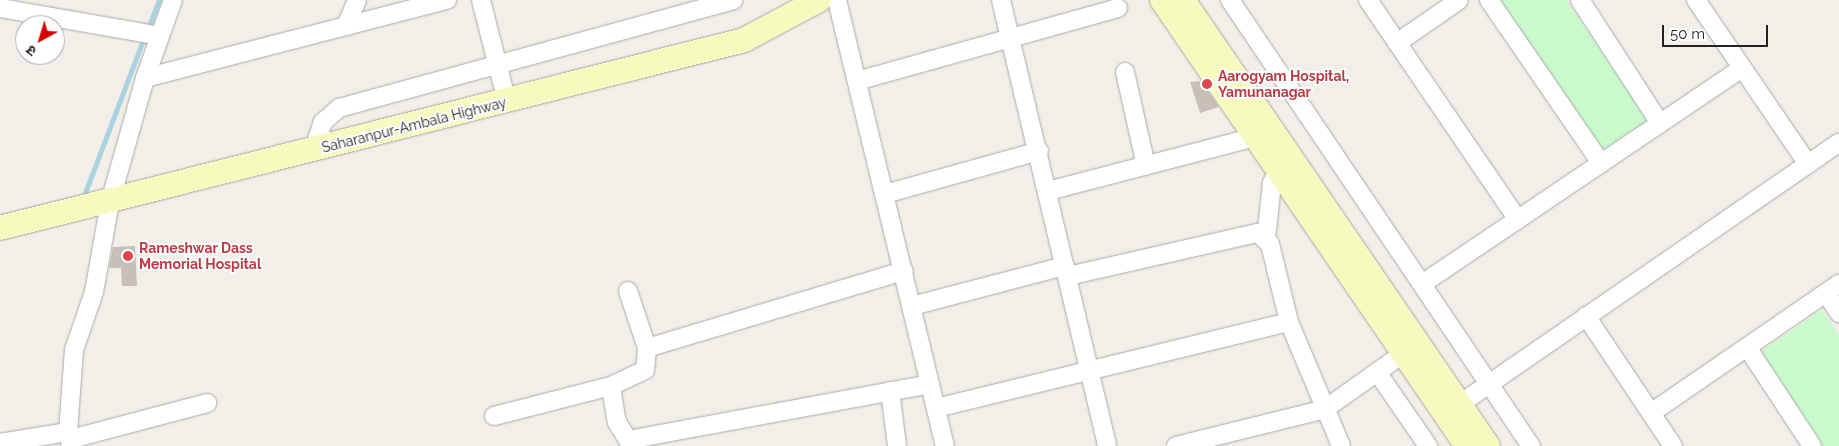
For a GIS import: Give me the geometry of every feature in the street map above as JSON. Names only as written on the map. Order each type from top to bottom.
[{"type":"street","points":[[70,439],[74,350],[94,292],[110,202],[145,78],[151,34],[173,0]]},
{"type":"street","points":[[346,26],[357,0]]},
{"type":"street","points":[[145,78],[447,0]]},
{"type":"street","points":[[481,0],[507,102]]},
{"type":"street","points":[[314,149],[323,122],[339,108],[734,0]]},
{"type":"street","points":[[1001,0],[1039,151],[1106,446]]},
{"type":"street","points":[[1162,0],[1467,446]]},
{"type":"street","points":[[1183,0],[1488,446]]},
{"type":"street","points":[[1230,0],[1531,446]]},
{"type":"street","points":[[1368,0],[1518,220]]},
{"type":"street","points":[[1397,43],[1459,0]]},
{"type":"street","points":[[1489,0],[1601,163]]},
{"type":"street","points":[[1580,0],[1660,123]]},
{"type":"street","points":[[1696,0],[1808,164]]},
{"type":"street","points":[[820,1],[857,80],[945,446]]},
{"type":"street","name":"Saharanpur-Ambala Highway","points":[[0,228],[507,102],[744,40],[820,1]]},
{"type":"street","points":[[0,8],[151,34]]},
{"type":"street","points":[[857,80],[1118,8]]},
{"type":"street","points":[[1422,284],[1742,68]]},
{"type":"street","points":[[1125,72],[1146,166]]},
{"type":"street","points":[[1048,191],[1256,137]]},
{"type":"street","points":[[1460,404],[1839,143]]},
{"type":"street","points":[[885,194],[1039,151]]},
{"type":"street","points":[[1279,170],[1272,183],[1266,239],[1289,322],[1341,446]]},
{"type":"street","points":[[912,306],[1066,271],[1248,233],[1266,239]]},
{"type":"street","points":[[647,348],[904,271]]},
{"type":"street","points":[[1650,413],[1832,288],[1839,313]]},
{"type":"street","points":[[494,416],[611,386],[645,370],[647,348],[628,291]]},
{"type":"street","points":[[1586,316],[1673,446]]},
{"type":"street","points":[[936,408],[1289,322]]},
{"type":"street","points":[[1747,347],[1812,446]]},
{"type":"street","points":[[1176,446],[1220,441],[1325,409],[1404,353]]},
{"type":"street","points":[[1377,372],[1428,446]]},
{"type":"street","points":[[611,386],[617,422],[628,440],[930,384]]},
{"type":"street","points":[[890,391],[897,446]]},
{"type":"street","points":[[0,443],[70,439],[207,403]]},
{"type":"green space","points":[[1498,0],[1566,0],[1648,120],[1602,151]]},
{"type":"green space","points":[[1822,310],[1839,335],[1839,446],[1823,446],[1760,352]]},
{"type":"building","points":[[1201,81],[1219,107],[1200,113],[1190,82]]},
{"type":"building","points":[[135,246],[137,286],[122,286],[121,268],[109,268],[113,247]]},
{"type":"waterway","points":[[147,31],[159,0]]},
{"type":"waterway","points":[[85,193],[144,38]]},
{"type":"place","name":"Aarogyam Hospital, Yamunanagar","points":[[1207,84]]},
{"type":"place","name":"Rameshwar Dass Memorial Hospital","points":[[128,256]]}]
